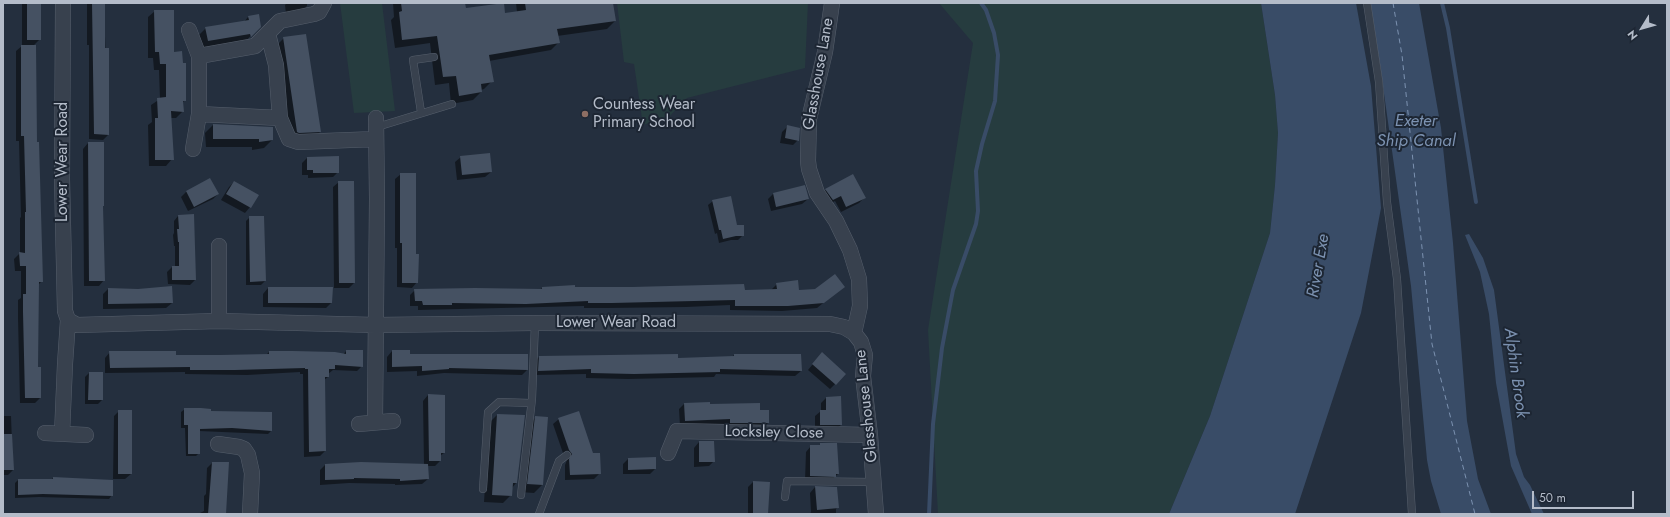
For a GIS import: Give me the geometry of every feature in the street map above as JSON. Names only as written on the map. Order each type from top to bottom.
[{"type":"street","name":"Lower Wear Road","points":[[62,434],[68,320],[64,311],[62,187],[63,3]]},
{"type":"street","points":[[199,56],[255,46],[280,20],[314,14],[319,12],[324,3]]},
{"type":"street","name":"Glasshouse Lane","points":[[832,3],[825,52],[808,119],[808,169],[817,192],[836,221],[850,250],[859,279],[860,306],[854,333],[861,342],[865,355],[863,376],[870,435],[876,514]]},
{"type":"street","points":[[189,30],[199,56],[199,114],[193,149]]},
{"type":"street","points":[[268,34],[276,65],[280,118],[289,139],[298,142],[376,128],[375,422]]},
{"type":"street","points":[[199,114],[280,118]]},
{"type":"street","points":[[219,246],[219,321]]},
{"type":"street","name":"Lower Wear Road","points":[[68,320],[77,325],[219,321],[376,325],[535,322],[830,324],[844,327],[854,333]]},
{"type":"street","points":[[359,424],[394,422]]},
{"type":"street","name":"Locksley Close","points":[[668,452],[678,425],[870,435]]},
{"type":"street","points":[[45,433],[86,435]]},
{"type":"street","points":[[218,444],[239,447],[244,449],[248,455],[252,473],[250,514]]},
{"type":"lane","points":[[1367,3],[1378,82],[1388,202],[1397,279],[1412,514]]},
{"type":"lane","points":[[421,112],[413,60],[434,57]]},
{"type":"lane","points":[[376,128],[421,112],[452,104]]},
{"type":"lane","points":[[521,495],[531,403],[535,322]]},
{"type":"lane","points":[[483,489],[488,412],[499,402],[531,403]]},
{"type":"lane","points":[[539,514],[558,461],[567,455]]},
{"type":"lane","points":[[785,497],[786,481],[874,482]]},
{"type":"green space","points":[[340,3],[382,3],[395,111],[354,113]]},
{"type":"green space","points":[[617,3],[808,3],[805,68],[687,98],[669,117],[643,125],[634,64],[624,62]]},
{"type":"green space","points":[[939,3],[1261,3],[1275,95],[1278,133],[1270,233],[1210,416],[1169,514],[938,514],[928,330],[973,43]]},
{"type":"water","name":"River Exe","points":[[1261,3],[1356,3],[1371,86],[1381,208],[1361,313],[1295,514],[1169,514],[1210,416],[1270,233],[1278,133],[1275,95]]},
{"type":"water","name":"Exeter Ship Canal","points":[[1369,3],[1419,3],[1441,128],[1453,243],[1467,421],[1478,479],[1491,514],[1441,514],[1431,481],[1427,460],[1411,286],[1380,65]]},
{"type":"water","points":[[1469,234],[1483,258],[1494,290],[1516,454],[1524,477],[1530,485],[1544,514],[1532,514],[1511,466],[1496,383],[1489,314],[1480,272],[1465,235]]},
{"type":"building","points":[[27,3],[41,3],[41,40],[27,40]]},
{"type":"building","points":[[92,3],[105,3],[105,48],[109,48],[109,135],[94,134]]},
{"type":"building","points":[[401,3],[465,3],[466,8],[504,3],[505,13],[526,10],[525,3],[613,3],[616,21],[557,29],[560,43],[489,55],[494,82],[481,84],[482,92],[459,96],[456,76],[443,77],[437,36],[402,40],[399,12],[402,11]]},
{"type":"building","points":[[154,10],[174,10],[174,52],[182,51],[183,63],[186,63],[186,101],[183,101],[184,112],[171,111],[174,160],[155,160],[155,118],[158,118],[157,98],[166,97],[166,64],[160,64],[159,52],[155,52]]},
{"type":"building","points":[[259,14],[261,27],[251,37],[250,34],[208,41],[205,27],[249,20],[248,16]]},
{"type":"building","points":[[306,34],[321,132],[299,133],[297,132],[283,37]]},
{"type":"building","points":[[21,45],[36,45],[37,142],[39,142],[43,282],[39,282],[38,367],[41,367],[41,398],[25,398],[23,294],[26,294],[26,266],[20,266],[19,252],[25,253],[26,212],[24,136],[21,136]]},
{"type":"building","points":[[213,124],[273,127],[273,140],[259,142],[259,139],[213,139]]},
{"type":"building","points":[[787,125],[800,128],[799,141],[785,138]]},
{"type":"building","points":[[88,142],[104,142],[103,206],[105,281],[89,281]]},
{"type":"building","points":[[490,153],[492,172],[462,175],[460,156]]},
{"type":"building","points":[[339,156],[339,173],[313,173],[313,170],[307,170],[307,157]]},
{"type":"building","points":[[400,173],[416,173],[416,254],[419,254],[418,283],[402,283],[402,243],[400,243]]},
{"type":"building","points":[[853,174],[866,198],[846,207],[841,196],[833,200],[825,189]]},
{"type":"building","points":[[210,178],[219,194],[194,207],[186,191]]},
{"type":"building","points":[[234,181],[259,195],[251,208],[226,194]]},
{"type":"building","points":[[338,181],[354,181],[355,283],[339,283]]},
{"type":"building","points":[[805,185],[809,199],[776,207],[773,193]]},
{"type":"building","points":[[731,196],[737,225],[744,225],[744,236],[723,239],[721,230],[719,230],[712,200]]},
{"type":"building","points":[[194,214],[196,280],[172,280],[172,266],[179,266],[179,242],[177,229],[179,229],[178,215]]},
{"type":"building","points":[[249,216],[264,216],[266,281],[250,282]]},
{"type":"building","points":[[835,274],[845,287],[824,303],[788,306],[735,306],[735,300],[612,303],[588,303],[588,301],[526,304],[452,303],[452,305],[423,305],[422,301],[415,301],[414,289],[542,289],[542,287],[575,285],[575,287],[632,287],[744,284],[745,290],[777,289],[776,283],[798,280],[799,290],[815,289]]},
{"type":"building","points":[[172,286],[173,303],[108,304],[108,288],[138,289]]},
{"type":"building","points":[[268,287],[333,287],[332,303],[268,303]]},
{"type":"building","points":[[346,350],[363,350],[363,367],[335,365],[335,369],[329,369],[329,377],[325,377],[326,451],[309,452],[308,369],[190,370],[190,367],[110,368],[109,351],[176,351],[176,355],[220,355],[269,354],[269,351],[335,352],[346,354]]},
{"type":"building","points":[[392,350],[410,350],[410,354],[528,354],[528,370],[449,368],[422,371],[422,366],[392,367]]},
{"type":"building","points":[[822,352],[846,374],[836,385],[812,364]]},
{"type":"building","points":[[678,354],[678,358],[734,356],[734,354],[801,354],[802,371],[720,369],[720,372],[634,374],[591,373],[591,369],[538,371],[539,356]]},
{"type":"building","points":[[89,372],[103,372],[103,400],[88,400]]},
{"type":"building","points":[[428,394],[445,395],[445,453],[441,453],[441,461],[429,461]]},
{"type":"building","points":[[841,396],[842,425],[820,425],[820,410],[826,410],[826,397]]},
{"type":"building","points":[[710,402],[710,404],[760,403],[760,410],[769,410],[769,423],[730,423],[730,419],[685,421],[684,403]]},
{"type":"building","points":[[184,408],[211,409],[211,411],[272,412],[272,431],[232,428],[200,429],[200,454],[188,454],[188,425],[184,425]]},
{"type":"building","points":[[118,410],[132,410],[132,474],[118,474]]},
{"type":"building","points":[[579,411],[593,453],[600,453],[601,474],[570,475],[569,459],[572,454],[569,450],[558,418]]},
{"type":"building","points":[[497,414],[525,415],[517,483],[513,483],[512,496],[492,495]]},
{"type":"building","points":[[535,416],[548,417],[543,485],[527,484]]},
{"type":"building","points":[[3,434],[12,434],[14,470],[3,470]]},
{"type":"building","points":[[699,441],[714,441],[715,462],[699,462]]},
{"type":"building","points":[[820,443],[837,443],[839,474],[836,474],[836,477],[810,476],[810,445],[820,445]]},
{"type":"building","points":[[656,457],[656,469],[628,470],[628,458]]},
{"type":"building","points":[[212,462],[229,462],[226,514],[208,514]]},
{"type":"building","points":[[361,462],[428,464],[429,479],[400,481],[400,479],[354,478],[325,480],[325,464]]},
{"type":"building","points":[[53,477],[113,480],[113,496],[43,494],[18,495],[18,479],[53,479]]},
{"type":"building","points":[[753,481],[770,482],[768,514],[753,514]]},
{"type":"building","points":[[815,486],[837,487],[839,508],[817,510]]},
{"type":"waterway","points":[[929,514],[933,424],[942,348],[953,290],[976,224],[978,211],[976,171],[982,144],[995,101],[998,55],[994,33],[986,10],[981,3]]},
{"type":"waterway","points":[[1442,3],[1448,28],[1476,202]]},
{"type":"ferry route","points":[[1393,3],[1402,55],[1432,344],[1475,514]]},
{"type":"place","name":"Countess Wear Primary School","points":[[585,114]]},
{"type":"water label","name":"Alphin Brook","points":[[1515,373]]}]
